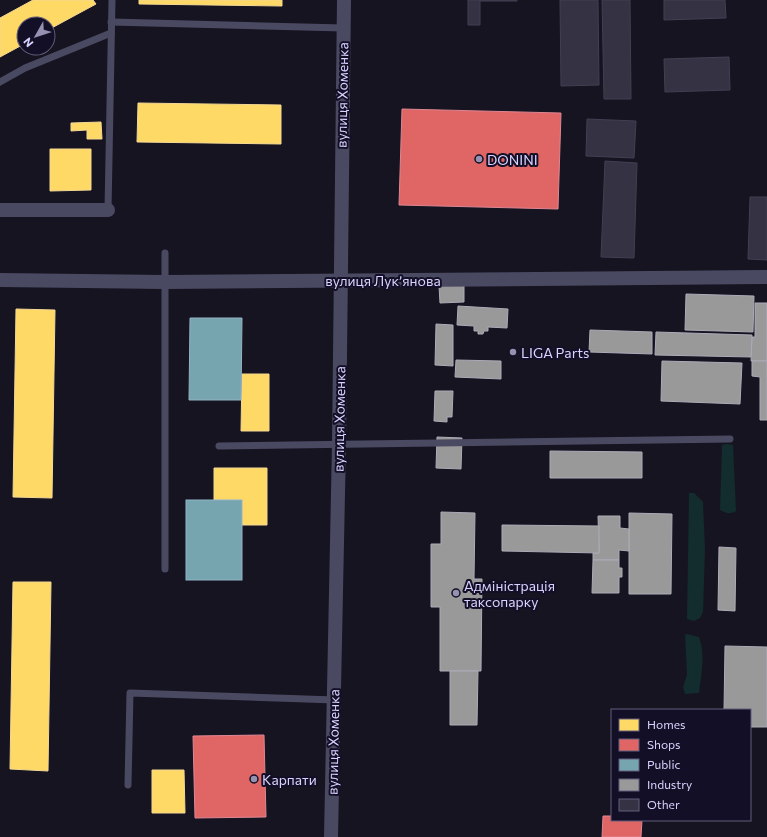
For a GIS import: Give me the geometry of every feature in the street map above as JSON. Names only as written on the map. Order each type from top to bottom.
[{"type":"street","name":"вулиця Хоменка","points":[[331,837],[335,700],[339,444],[344,0]]},
{"type":"street","points":[[0,210],[108,210]]},
{"type":"street","name":"вулиця Лукʼянова","points":[[0,280],[165,282],[767,277]]},
{"type":"lane","points":[[108,210],[110,33],[112,0]]},
{"type":"lane","points":[[111,22],[343,28]]},
{"type":"lane","points":[[0,82],[25,68],[110,33]]},
{"type":"lane","points":[[165,253],[165,570]]},
{"type":"lane","points":[[219,446],[730,439]]},
{"type":"lane","points":[[128,784],[130,693],[335,700]]},
{"type":"green space","points":[[722,445],[733,445],[736,511],[730,513],[720,510]]},
{"type":"green space","points":[[689,493],[694,493],[703,502],[705,549],[703,612],[700,618],[694,621],[687,619]]},
{"type":"green space","points":[[687,634],[699,637],[701,644],[702,665],[699,693],[685,694],[683,687],[687,675],[685,635]]},
{"type":"building: Homes","points":[[33,0],[93,0],[96,4],[56,26],[56,16],[16,16],[16,48],[0,57],[0,18]]},
{"type":"building: Homes","points":[[139,0],[282,0],[282,6],[139,4]]},
{"type":"building: Homes","points":[[138,103],[281,105],[281,144],[137,142]]},
{"type":"building: Homes","points":[[101,122],[102,139],[87,139],[87,130],[71,131],[71,123]]},
{"type":"building: Homes","points":[[50,149],[91,149],[91,190],[50,191]]},
{"type":"building: Homes","points":[[16,309],[55,310],[52,498],[13,497]]},
{"type":"building: Homes","points":[[242,374],[269,374],[269,431],[241,431]]},
{"type":"building: Homes","points":[[214,468],[267,468],[267,525],[242,525],[242,500],[214,500]]},
{"type":"building: Homes","points":[[13,582],[51,582],[48,771],[10,769]]},
{"type":"building: Homes","points":[[152,770],[184,770],[185,813],[152,813]]},
{"type":"building: Shops","points":[[402,109],[561,113],[558,209],[399,205]]},
{"type":"building: Shops","points":[[264,735],[266,817],[195,818],[193,736]]},
{"type":"building: Shops","points":[[603,816],[611,816],[611,821],[642,821],[641,837],[602,837]]},
{"type":"building: Public","points":[[190,318],[242,318],[241,400],[189,400]]},
{"type":"building: Public","points":[[186,500],[242,500],[242,580],[186,580]]},
{"type":"building: Industry","points":[[439,286],[464,286],[464,302],[440,303]]},
{"type":"building: Industry","points":[[686,294],[754,296],[753,332],[685,330]]},
{"type":"building: Industry","points":[[755,303],[767,303],[767,361],[751,361],[752,337],[755,337]]},
{"type":"building: Industry","points":[[458,306],[508,309],[507,328],[488,327],[488,331],[484,331],[483,334],[478,334],[478,331],[474,331],[474,326],[457,325]]},
{"type":"building: Industry","points":[[436,324],[453,325],[453,366],[435,365]]},
{"type":"building: Industry","points":[[590,330],[652,332],[652,354],[589,352]]},
{"type":"building: Industry","points":[[656,332],[752,335],[751,357],[655,355]]},
{"type":"building: Industry","points":[[456,360],[501,361],[501,379],[455,377]]},
{"type":"building: Industry","points":[[662,361],[742,363],[740,404],[661,401]]},
{"type":"building: Industry","points":[[752,361],[767,361],[767,420],[760,420],[760,377],[752,376]]},
{"type":"building: Industry","points":[[435,391],[453,391],[452,417],[447,417],[447,422],[434,421]]},
{"type":"building: Industry","points":[[437,437],[462,438],[461,469],[436,468]]},
{"type":"building: Industry","points":[[550,451],[642,452],[642,478],[550,478]]},
{"type":"building: Industry","name":"Адміністрація таксопарку","points":[[441,512],[475,513],[474,579],[482,579],[481,671],[440,671],[440,607],[431,607],[431,544],[441,544]]},
{"type":"building: Industry","points":[[629,513],[672,514],[671,594],[629,594]]},
{"type":"building: Industry","points":[[598,516],[620,516],[620,528],[629,529],[629,551],[619,550],[619,560],[593,560],[593,553],[599,553]]},
{"type":"building: Industry","points":[[502,525],[599,526],[599,553],[502,551]]},
{"type":"building: Industry","points":[[719,547],[736,548],[735,611],[718,610]]},
{"type":"building: Industry","points":[[593,560],[619,560],[619,568],[622,568],[622,577],[619,577],[619,593],[592,593]]},
{"type":"building: Industry","points":[[725,646],[767,647],[767,727],[751,727],[751,709],[724,709]]},
{"type":"building: Industry","points":[[450,671],[478,671],[477,725],[450,725]]},
{"type":"building: Other","points":[[468,0],[517,1],[480,1],[480,25],[468,25]]},
{"type":"building: Other","points":[[560,0],[598,0],[599,85],[561,86]]},
{"type":"building: Other","points":[[602,0],[630,0],[631,99],[604,99]]},
{"type":"building: Other","points":[[664,0],[725,0],[726,18],[664,20]]},
{"type":"building: Other","points":[[729,57],[730,90],[665,92],[664,59]]},
{"type":"building: Other","points":[[587,119],[636,121],[634,158],[586,156]]},
{"type":"building: Other","points":[[605,161],[637,163],[634,258],[601,257]]},
{"type":"building: Other","points":[[750,197],[767,197],[767,260],[748,259]]},
{"type":"place","name":"DONINI","points":[[479,159]]},
{"type":"place","name":"LIGA Parts","points":[[513,352]]},
{"type":"place","name":"Адміністрація таксопарку","points":[[456,593]]},
{"type":"place","name":"Карпати","points":[[254,779]]}]
